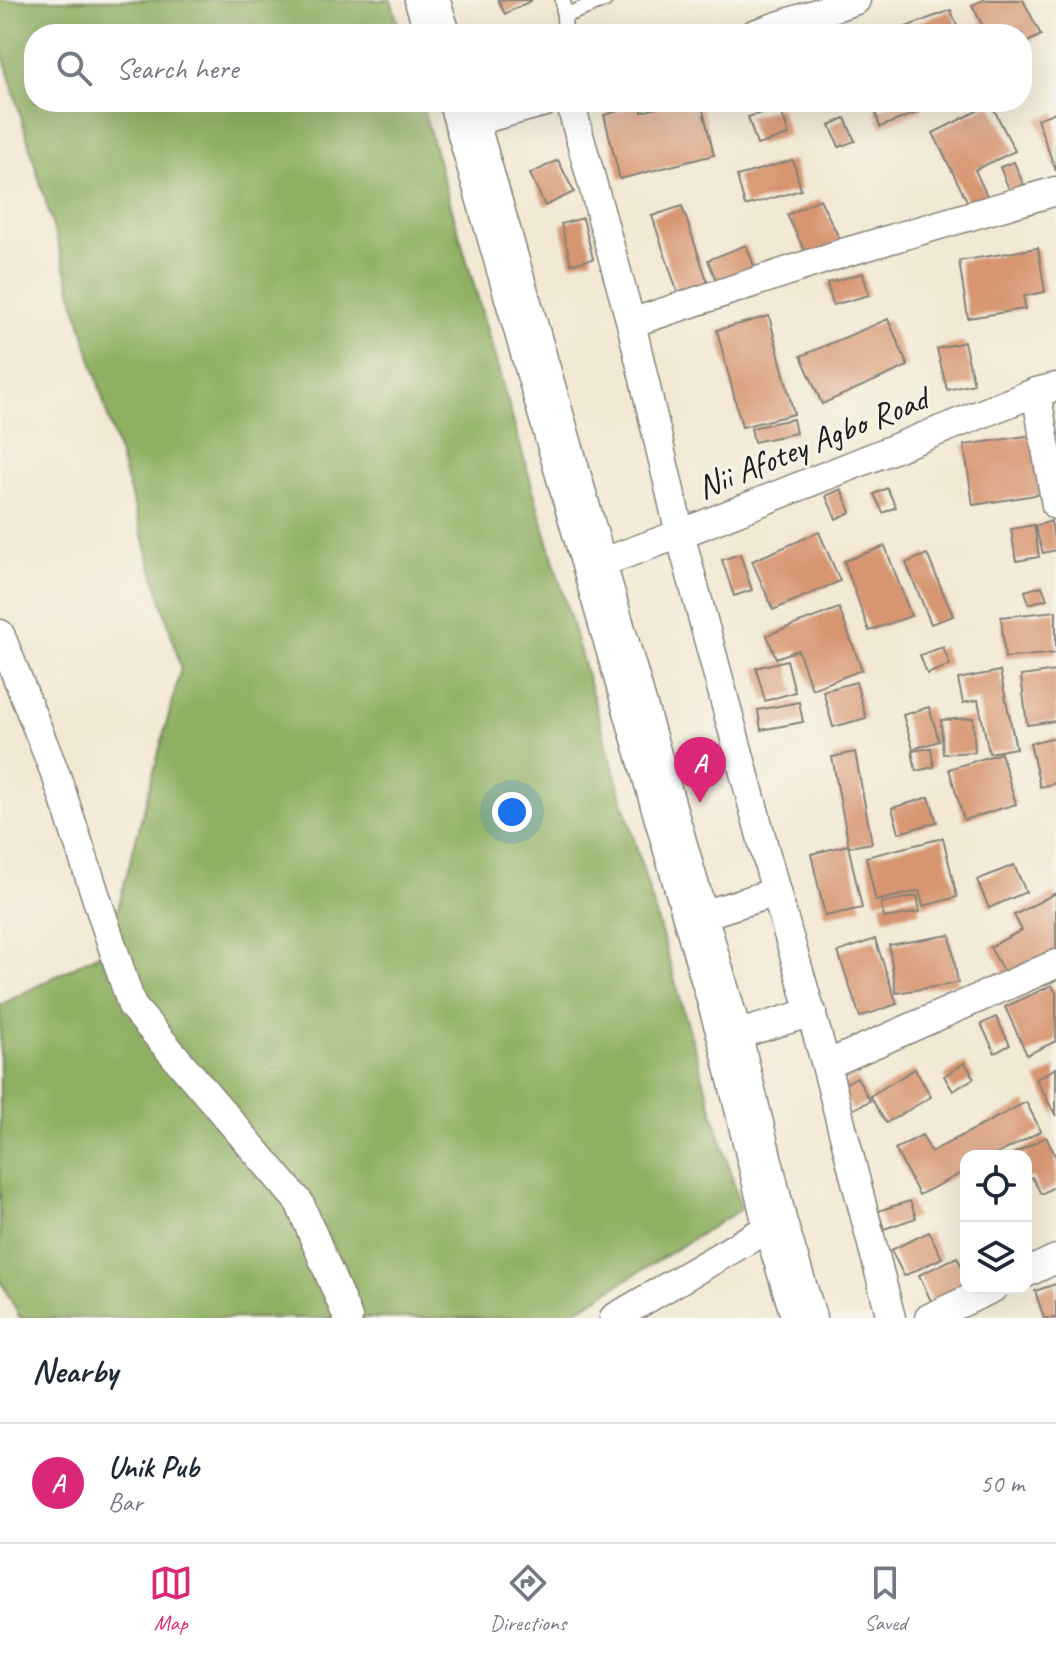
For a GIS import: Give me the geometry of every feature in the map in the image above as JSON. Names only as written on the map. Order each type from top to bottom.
[{"type":"highway","points":[[427,0],[435,24]]},
{"type":"highway","points":[[464,113],[730,1037],[798,1315]]},
{"type":"street","points":[[784,24],[856,0]]},
{"type":"street","points":[[573,112],[631,323],[680,534],[776,892],[812,1012],[891,1318]]},
{"type":"street","points":[[631,323],[843,253],[1056,191]]},
{"type":"street","points":[[1046,389],[1056,505]]},
{"type":"street","name":"Nii Afotey Agbo Road","points":[[595,565],[1046,389]]},
{"type":"street","points":[[0,634],[57,778],[132,1006],[299,1202],[348,1318]]},
{"type":"street","points":[[696,917],[776,892]]},
{"type":"street","points":[[826,1065],[1056,964]]},
{"type":"street","points":[[730,1037],[812,1012]]},
{"type":"street","points":[[614,1318],[775,1224]]},
{"type":"street","points":[[1032,1270],[1056,1259]]},
{"type":"street","points":[[929,1318],[980,1294]]},
{"type":"lane","points":[[563,0],[564,24]]},
{"type":"lane","points":[[564,16],[605,0]]},
{"type":"green space","points":[[0,0],[391,0],[398,24],[24,24],[24,112],[424,112],[741,1209],[564,1318],[20,1318],[0,1279],[0,1005],[107,950],[181,668],[0,44]]},
{"type":"building","points":[[498,0],[532,0],[505,14]]},
{"type":"building","points":[[983,0],[1023,0],[1041,35],[1032,40],[1032,24],[982,24],[972,5]]},
{"type":"building","points":[[951,10],[956,24],[914,24]]},
{"type":"building","points":[[615,112],[703,112],[714,155],[620,179],[604,115]]},
{"type":"building","points":[[764,112],[782,112],[789,135],[757,145],[748,117]]},
{"type":"building","points":[[875,112],[919,112],[880,127]]},
{"type":"building","points":[[975,112],[995,112],[1015,151],[975,170],[989,200],[971,209],[933,133]]},
{"type":"building","points":[[1056,112],[1056,171],[1037,119]]},
{"type":"building","points":[[845,118],[855,141],[839,147],[830,125]]},
{"type":"building","points":[[558,160],[574,192],[545,206],[530,174]]},
{"type":"building","points":[[793,160],[801,190],[745,206],[737,176]]},
{"type":"building","points":[[1014,162],[1024,186],[1010,192],[1000,167]]},
{"type":"building","points":[[820,199],[848,256],[816,273],[787,215]]},
{"type":"building","points":[[682,206],[708,283],[678,294],[652,216]]},
{"type":"building","points":[[583,218],[593,259],[571,264],[561,224]]},
{"type":"building","points":[[746,245],[760,281],[722,295],[708,260]]},
{"type":"building","points":[[1038,248],[1045,292],[1024,296],[1025,309],[968,318],[959,261]]},
{"type":"building","points":[[863,273],[869,295],[833,305],[827,283]]},
{"type":"building","points":[[769,316],[794,414],[742,427],[717,330]]},
{"type":"building","points":[[888,319],[908,366],[822,404],[801,356]]},
{"type":"building","points":[[964,342],[974,384],[947,390],[937,349]]},
{"type":"building","points":[[793,419],[796,433],[754,442],[751,428]]},
{"type":"building","points":[[1033,435],[1042,494],[973,505],[964,445]]},
{"type":"building","points":[[887,488],[896,507],[883,513],[874,494]]},
{"type":"building","points":[[841,489],[851,512],[836,519],[826,496]]},
{"type":"building","points":[[1051,521],[1056,550],[1043,553],[1035,526]]},
{"type":"building","points":[[1034,525],[1039,557],[1016,561],[1011,529]]},
{"type":"building","points":[[819,532],[840,581],[773,610],[752,561]]},
{"type":"building","points":[[885,546],[911,616],[869,631],[844,561]]},
{"type":"building","points":[[740,554],[752,590],[734,596],[722,560]]},
{"type":"building","points":[[927,554],[953,616],[931,624],[906,563]]},
{"type":"building","points":[[1042,586],[1047,599],[1029,604],[1025,591]]},
{"type":"building","points":[[839,608],[862,670],[812,689],[798,650],[776,658],[767,635]]},
{"type":"building","points":[[1056,611],[1056,653],[1005,658],[1001,617]]},
{"type":"building","points":[[943,647],[950,665],[927,674],[920,655]]},
{"type":"building","points":[[787,660],[795,692],[765,701],[756,668]]},
{"type":"building","points":[[1000,671],[1016,748],[989,753],[978,700],[963,703],[958,679]]},
{"type":"building","points":[[1056,671],[1056,721],[1027,725],[1021,676]]},
{"type":"building","points":[[856,682],[866,718],[833,727],[823,691]]},
{"type":"building","points":[[799,702],[803,722],[761,730],[758,710]]},
{"type":"building","points":[[929,707],[939,741],[913,749],[903,715]]},
{"type":"building","points":[[973,718],[975,752],[943,754],[941,720]]},
{"type":"building","points":[[1056,737],[1056,783],[1040,787],[1030,743]]},
{"type":"building","points":[[931,748],[934,767],[916,771],[912,751]]},
{"type":"building","points":[[855,752],[872,843],[849,847],[832,757]]},
{"type":"building","points":[[1001,753],[1016,804],[964,820],[949,769]]},
{"type":"building","points":[[929,797],[937,822],[899,833],[892,808]]},
{"type":"building","points":[[943,838],[957,897],[923,906],[919,891],[876,901],[866,857]]},
{"type":"building","points":[[848,845],[862,908],[825,916],[811,854]]},
{"type":"building","points":[[1014,865],[1026,892],[989,908],[977,880]]},
{"type":"building","points":[[1056,893],[1056,952],[1007,978],[990,947],[1022,930],[1014,915]]},
{"type":"building","points":[[917,896],[920,912],[884,918],[881,903]]},
{"type":"building","points":[[950,935],[958,983],[896,993],[889,945]]},
{"type":"building","points":[[875,939],[897,1004],[860,1017],[838,952]]},
{"type":"building","points":[[1052,985],[1056,993],[1056,1041],[1027,1055],[1005,1007]]},
{"type":"building","points":[[996,1017],[1010,1045],[995,1053],[981,1024]]},
{"type":"building","points":[[965,1063],[974,1078],[953,1091],[944,1076]]},
{"type":"building","points":[[1056,1068],[1056,1116],[1036,1079]]},
{"type":"building","points":[[915,1069],[931,1097],[886,1123],[870,1096]]},
{"type":"building","points":[[857,1077],[870,1101],[852,1110],[840,1086]]},
{"type":"building","points":[[1026,1102],[1041,1131],[1005,1150],[960,1150],[960,1174],[919,1195],[895,1149],[922,1135],[931,1152]]},
{"type":"building","points":[[1046,1137],[1056,1157],[1056,1186],[1041,1194],[1032,1177],[1032,1150],[1021,1150]]},
{"type":"building","points":[[910,1201],[916,1218],[884,1229],[878,1211]]},
{"type":"building","points":[[929,1232],[942,1258],[904,1276],[891,1250]]},
{"type":"building","points":[[957,1257],[960,1288],[931,1301],[919,1275]]},
{"type":"building","points":[[1056,1284],[1056,1318],[1044,1318],[1035,1291]]},
{"type":"place","name":"Unik Pub","points":[[700,803]]}]
